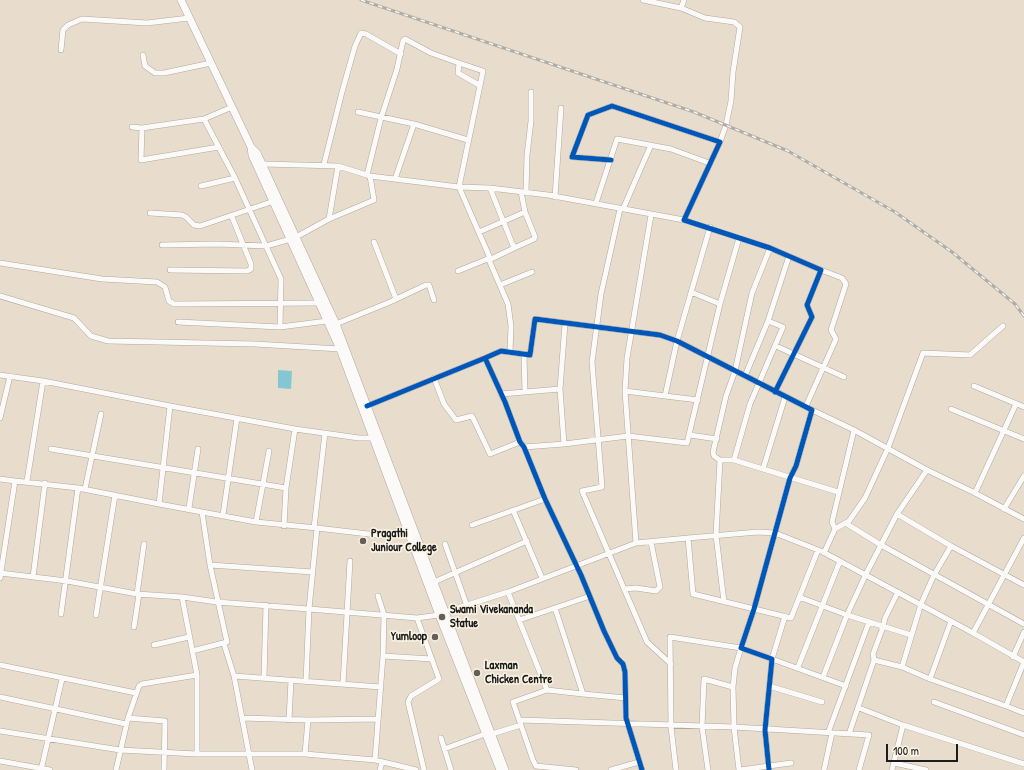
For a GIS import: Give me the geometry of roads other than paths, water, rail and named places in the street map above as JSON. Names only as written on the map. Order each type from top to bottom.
[{"type":"main road","points":[[181,0],[251,147],[252,155],[274,201],[294,238],[336,324],[434,582],[442,613]]},
{"type":"main road","points":[[251,147],[257,152],[263,164],[319,302],[340,349],[372,438],[442,613],[501,770]]},
{"type":"street","points":[[643,0],[681,8],[705,18],[734,22],[740,27],[733,72],[731,101],[726,125],[720,142],[684,220]]},
{"type":"street","points":[[681,8],[684,0]]},
{"type":"street","points":[[61,50],[63,30],[68,25],[82,19],[153,22],[190,18]]},
{"type":"street","points":[[324,164],[342,92],[355,46],[361,33],[366,34],[401,54]]},
{"type":"street","points":[[162,245],[266,246],[294,238],[330,219],[374,200],[369,175],[381,118],[405,39],[431,53],[483,71],[479,84],[476,111],[468,140],[459,187],[490,258],[458,271]]},
{"type":"street","points":[[142,55],[145,66],[155,73],[181,70],[211,62]]},
{"type":"street","points":[[459,63],[458,72],[479,84]]},
{"type":"street","points":[[510,352],[510,315],[500,285],[489,260],[536,237],[525,212],[523,192],[531,121],[531,92]]},
{"type":"street","points":[[610,160],[572,157],[588,115],[612,106],[720,142]]},
{"type":"street","points":[[132,128],[142,128],[204,119],[232,107]]},
{"type":"street","points":[[555,197],[560,108]]},
{"type":"street","points":[[358,112],[414,124],[468,140]]},
{"type":"street","points":[[204,119],[234,178],[281,279],[280,327]]},
{"type":"street","points":[[395,179],[414,124]]},
{"type":"street","points":[[142,128],[141,160],[219,147]]},
{"type":"street","points":[[596,203],[617,139],[671,149],[709,163]]},
{"type":"street","points":[[650,145],[621,209],[601,294],[592,362],[602,487],[582,491],[647,642],[671,664]]},
{"type":"street","points":[[263,164],[324,164],[338,166],[369,175],[459,187],[490,188],[523,192],[596,203],[651,215],[684,220],[710,227],[770,248],[842,278],[846,284],[831,330],[836,339],[806,406]]},
{"type":"street","points":[[330,219],[338,166]]},
{"type":"street","points":[[201,186],[234,178]]},
{"type":"street","points":[[490,188],[514,248]]},
{"type":"street","points":[[150,213],[182,215],[194,225],[200,226],[274,201]]},
{"type":"street","points":[[479,232],[525,212]]},
{"type":"street","points":[[636,543],[625,391],[627,358],[651,215]]},
{"type":"street","points":[[170,270],[251,270],[251,264],[232,216]]},
{"type":"street","points":[[665,396],[677,341],[710,227]]},
{"type":"street","points":[[524,447],[564,444],[628,436],[687,442],[690,435],[707,355],[720,304],[739,238]]},
{"type":"street","points":[[374,242],[396,299]]},
{"type":"street","points":[[770,248],[752,293],[735,371],[726,396],[713,454],[720,460],[734,460],[838,492]]},
{"type":"street","points":[[745,376],[768,321],[789,256]]},
{"type":"street","points":[[0,263],[102,280],[157,282],[165,287],[169,301],[174,304],[319,302]]},
{"type":"street","points":[[775,392],[812,317],[807,305],[821,270]]},
{"type":"street","points":[[500,285],[532,272]]},
{"type":"street","points":[[336,324],[396,299],[427,284],[434,300]]},
{"type":"street","points":[[691,292],[720,304]]},
{"type":"street","points":[[0,296],[74,318],[91,336],[108,341],[255,344],[340,349]]},
{"type":"street","points":[[367,406],[498,352],[530,355],[535,319],[660,335],[707,355],[775,392],[854,430],[927,470],[1024,519]]},
{"type":"street","points":[[178,322],[280,327],[328,321]]},
{"type":"street","points":[[734,460],[759,382],[783,327],[768,321]]},
{"type":"street","points":[[564,444],[560,389],[565,324]]},
{"type":"street","points":[[847,524],[865,498],[884,446],[923,352],[970,355],[1003,326]]},
{"type":"street","points":[[776,346],[844,377]]},
{"type":"street","points":[[524,355],[525,392]]},
{"type":"street","points":[[485,358],[505,402],[520,442],[524,447],[545,498],[577,565],[614,652],[623,664],[625,672],[627,725],[642,770]]},
{"type":"street","points":[[0,374],[295,429],[359,438],[372,438]]},
{"type":"street","points":[[0,418],[10,376]]},
{"type":"street","points":[[434,378],[444,404],[456,420],[472,416],[490,454],[520,442]]},
{"type":"street","points":[[27,482],[43,381]]},
{"type":"street","points":[[974,386],[1024,407]]},
{"type":"street","points":[[501,394],[560,389]]},
{"type":"street","points":[[625,391],[698,400]]},
{"type":"street","points":[[763,469],[785,397]]},
{"type":"street","points":[[975,493],[1016,404]]},
{"type":"street","points":[[159,504],[170,406]]},
{"type":"street","points":[[951,409],[1024,439]]},
{"type":"street","points":[[791,763],[769,768],[739,770],[734,727],[733,687],[735,668],[754,609],[790,478],[796,466],[812,410]]},
{"type":"street","points":[[85,489],[101,414]]},
{"type":"street","points":[[223,516],[227,477],[237,418]]},
{"type":"street","points":[[284,526],[286,488],[295,429]]},
{"type":"street","points":[[688,538],[693,594],[791,618],[799,597],[834,528],[838,492],[854,430]]},
{"type":"street","points":[[306,681],[309,609],[325,433]]},
{"type":"street","points":[[690,435],[717,438]]},
{"type":"street","points":[[51,448],[286,488]]},
{"type":"street","points":[[189,508],[198,450]]},
{"type":"street","points":[[256,522],[269,451]]},
{"type":"street","points":[[720,460],[716,535],[724,602]]},
{"type":"street","points":[[823,677],[847,615],[866,574],[898,514],[927,470]]},
{"type":"street","points":[[1004,509],[1024,476]]},
{"type":"street","points":[[0,479],[45,483],[85,489],[159,504],[189,508],[223,516],[284,526],[385,536],[407,527]]},
{"type":"street","points":[[15,481],[0,574],[67,581],[138,594],[417,618],[467,606],[508,592],[636,543],[758,532],[775,534],[821,551],[866,574],[1024,662],[1006,706]]},
{"type":"street","points":[[33,577],[45,483]]},
{"type":"street","points":[[62,614],[78,488]]},
{"type":"street","points":[[96,614],[116,495]]},
{"type":"street","points":[[472,525],[545,498]]},
{"type":"street","points":[[513,510],[528,541],[542,578]]},
{"type":"street","points":[[202,512],[217,602],[227,640],[224,644],[234,676],[252,770]]},
{"type":"street","points":[[898,514],[951,546],[1024,585]]},
{"type":"street","points":[[834,528],[847,524],[934,575],[1024,624]]},
{"type":"street","points":[[973,633],[1005,574],[1022,548],[1024,538]]},
{"type":"street","points":[[434,582],[456,574],[528,541]]},
{"type":"street","points":[[625,589],[636,588],[656,591],[660,587],[651,542]]},
{"type":"street","points":[[134,627],[144,544]]},
{"type":"street","points":[[445,544],[467,606]]},
{"type":"street","points":[[902,667],[921,604],[934,575],[951,546]]},
{"type":"street","points":[[343,684],[350,561]]},
{"type":"street","points":[[798,667],[840,561]]},
{"type":"street","points":[[210,565],[313,572]]},
{"type":"street","points":[[508,592],[547,690]]},
{"type":"street","points":[[849,734],[874,660],[874,654],[885,618],[898,592]]},
{"type":"street","points":[[375,760],[383,656],[384,615],[378,596]]},
{"type":"street","points":[[519,620],[590,596]]},
{"type":"street","points":[[182,597],[197,675],[197,754]]},
{"type":"street","points":[[799,597],[822,607],[911,635]]},
{"type":"street","points":[[264,678],[266,606]]},
{"type":"street","points":[[555,608],[583,694]]},
{"type":"street","points":[[769,768],[764,730],[772,659],[785,616]]},
{"type":"street","points":[[417,618],[439,679],[411,696],[408,702],[424,770]]},
{"type":"street","points":[[930,678],[951,621]]},
{"type":"street","points":[[824,770],[830,733],[869,622]]},
{"type":"street","points":[[1013,656],[1024,632]]},
{"type":"street","points":[[676,770],[671,727],[670,637],[741,648],[798,667],[846,686]]},
{"type":"street","points":[[154,645],[189,638]]},
{"type":"street","points":[[192,651],[224,644]]},
{"type":"street","points":[[383,656],[432,659]]},
{"type":"street","points":[[874,660],[902,667],[1024,713]]},
{"type":"street","points":[[0,665],[62,679],[136,693]]},
{"type":"street","points":[[116,770],[127,721],[136,693],[142,684],[197,675]]},
{"type":"street","points":[[234,676],[381,687]]},
{"type":"street","points":[[41,769],[62,679]]},
{"type":"street","points":[[708,770],[702,727],[704,679],[733,687]]},
{"type":"street","points":[[289,720],[291,680]]},
{"type":"street","points":[[769,686],[822,702]]},
{"type":"street","points":[[576,770],[536,766],[513,702],[547,690],[626,698]]},
{"type":"street","points":[[0,697],[55,709],[127,721],[164,720],[164,770]]},
{"type":"street","points":[[934,702],[1024,735]]},
{"type":"street","points":[[859,708],[903,725],[1024,764]]},
{"type":"street","points":[[242,718],[289,720],[378,719]]},
{"type":"street","points":[[305,754],[308,720]]},
{"type":"street","points":[[444,749],[520,722],[671,727],[734,727],[764,730],[869,735],[859,770]]},
{"type":"street","points":[[892,770],[903,725]]},
{"type":"street","points":[[0,730],[120,750],[165,751],[197,754],[305,754],[375,760],[416,770]]},
{"type":"street","points":[[441,738],[451,770]]},
{"type":"street","points":[[0,761],[50,770]]},
{"type":"street","points":[[380,770],[382,762]]},
{"type":"street","points":[[611,770],[639,762]]},
{"type":"street","points":[[894,762],[926,770]]},
{"type":"water","points":[[278,370],[292,371],[291,389],[278,388]]},
{"type":"railway","points":[[361,0],[694,112],[788,151],[895,212],[952,252],[1015,304],[1024,316]]},
{"type":"place","name":"Pragathi Juniour College","points":[[363,541]]},
{"type":"place","name":"Swami Vivekananda Statue","points":[[442,617]]},
{"type":"place","name":"Yumloop","points":[[435,637]]},
{"type":"place","name":"Laxman Chicken Centre","points":[[477,673]]}]
